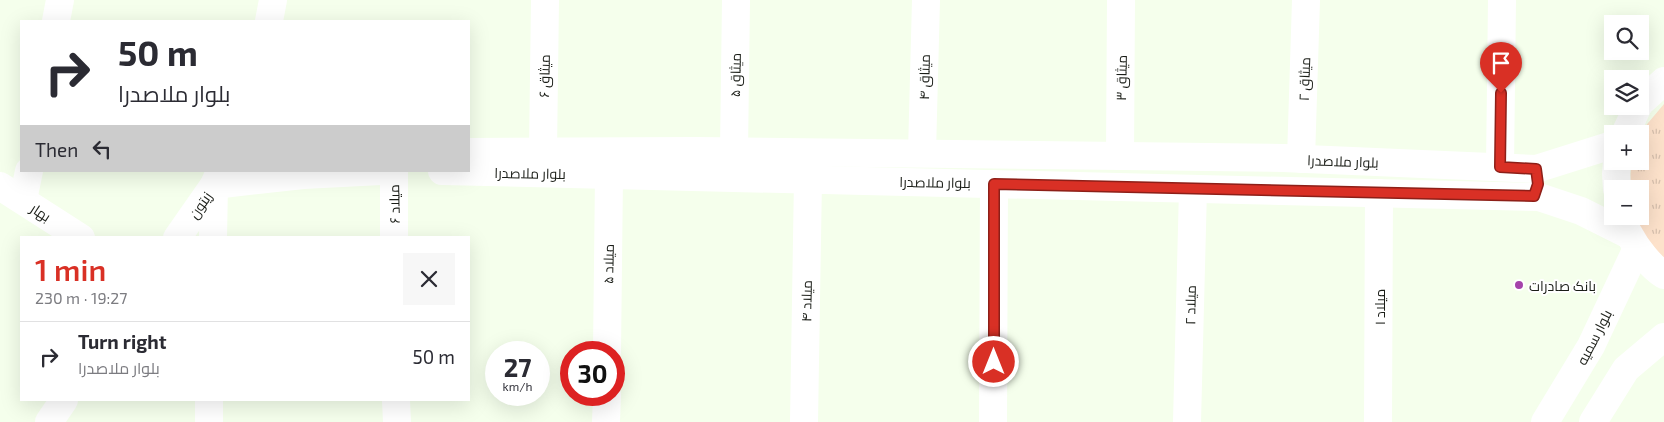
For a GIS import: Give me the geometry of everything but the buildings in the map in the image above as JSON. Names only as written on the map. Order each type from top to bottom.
[{"type":"street","points":[[56,20],[60,0]]},
{"type":"street","points":[[270,20],[273,0]]},
{"type":"street","name":"میثاق ۶","points":[[542,162],[545,0]]},
{"type":"street","name":"میثاق ۵","points":[[733,178],[736,0]]},
{"type":"street","name":"میثاق ۴","points":[[922,182],[926,0]]},
{"type":"street","name":"میثاق ۳","points":[[1118,187],[1120,156],[1121,0]]},
{"type":"street","name":"میثاق ۲","points":[[1300,191],[1306,0]]},
{"type":"street","points":[[1500,167],[1502,0]]},
{"type":"street","points":[[1649,95],[1664,81]]},
{"type":"street","name":"بلوار ملاصدرا","points":[[470,168],[542,162],[734,151],[1301,159],[1536,169],[1604,147]]},
{"type":"street","name":"بلوار ملاصدرا","points":[[470,152],[542,162],[609,175],[1539,196],[1581,211],[1630,233]]},
{"type":"street","points":[[1534,196],[1538,184],[1536,169]]},
{"type":"street","points":[[23,200],[29,172]]},
{"type":"street","points":[[213,236],[217,178],[361,172]]},
{"type":"street","name":"میلاد ۶","points":[[394,172],[394,236]]},
{"type":"street","name":"میلاد ۵","points":[[607,341],[609,175]]},
{"type":"street","name":"زیتون","points":[[178,236],[217,178]]},
{"type":"street","name":"میلاد ۴","points":[[804,422],[808,179]]},
{"type":"street","points":[[994,184],[994,422]]},
{"type":"street","name":"بهار","points":[[0,186],[78,236]]},
{"type":"street","name":"میلاد ۲","points":[[1187,422],[1193,189]]},
{"type":"street","name":"میلاد ۱","points":[[1378,422],[1379,193]]},
{"type":"street","points":[[1630,233],[1659,272],[1664,275]]},
{"type":"street","name":"بلوار سمیه","points":[[1545,422],[1591,346],[1630,233]]},
{"type":"street","points":[[1593,422],[1626,369],[1664,337]]},
{"type":"street","points":[[49,422],[63,401]]},
{"type":"street","points":[[209,401],[209,422]]},
{"type":"street","points":[[396,401],[397,422]]},
{"type":"street","points":[[606,422],[607,406]]},
{"type":"green space","points":[[1664,104],[1664,259],[1640,230],[1639,225],[1649,225],[1649,180],[1630,180],[1631,170],[1649,170],[1649,125],[1646,125]]},
{"type":"place","name":"بانک صادرات","points":[[1519,285]]},
{"type":"route","points":[[994,362],[994,184],[1534,196],[1538,184],[1536,169],[1500,167],[1501,93]]}]
